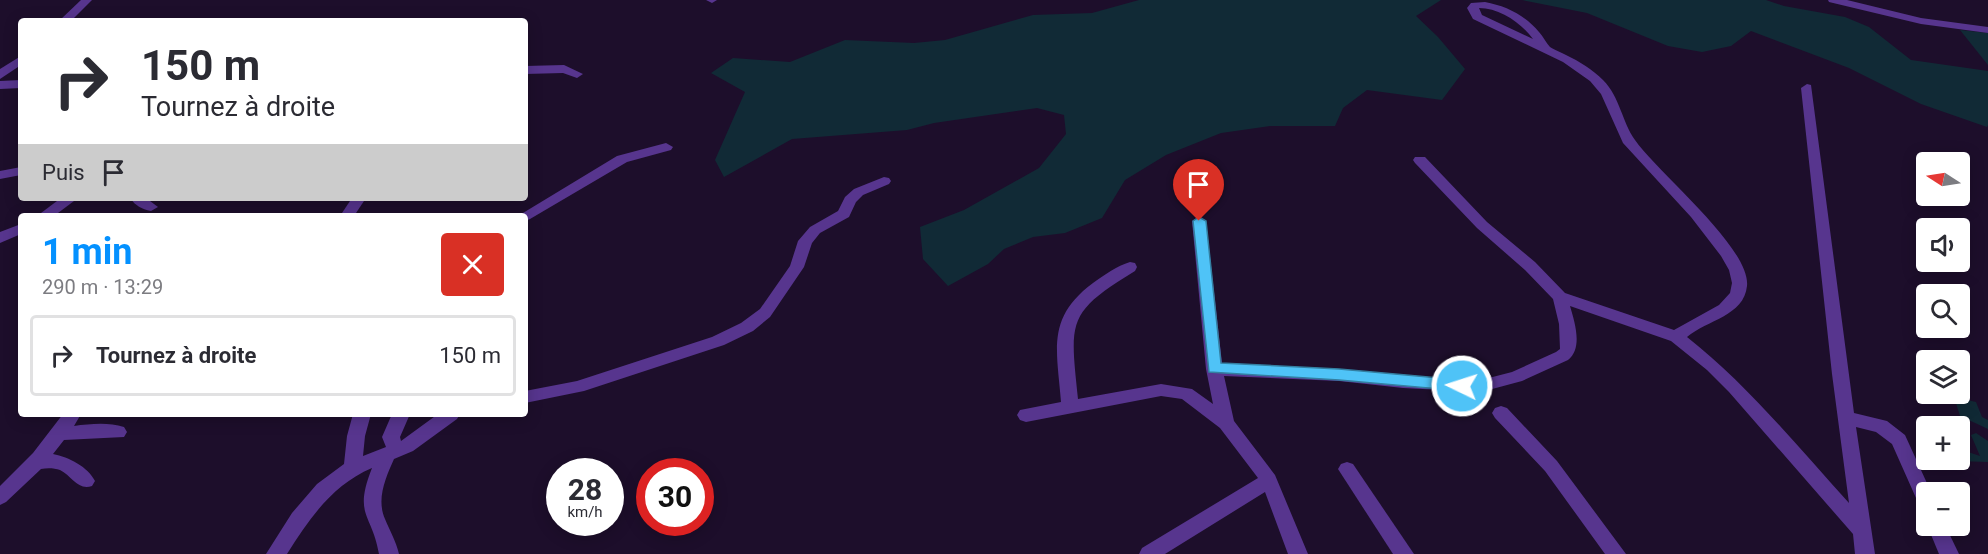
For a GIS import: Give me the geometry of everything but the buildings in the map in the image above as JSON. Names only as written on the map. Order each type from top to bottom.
[{"type":"street","points":[[68,18],[87,0]]},
{"type":"street","points":[[1833,0],[1921,21],[1988,30]]},
{"type":"street","points":[[1545,50],[1535,33],[1503,11],[1488,5],[1475,5],[1473,8],[1477,17],[1545,50],[1597,80],[1610,96],[1625,136],[1705,224],[1739,274],[1740,284],[1732,304],[1690,326],[1677,337]]},
{"type":"street","points":[[0,75],[18,62]]},
{"type":"street","points":[[528,70],[564,69],[578,74]]},
{"type":"street","points":[[0,86],[18,84]]},
{"type":"street","points":[[1807,88],[1846,418],[1865,554]]},
{"type":"street","points":[[528,214],[622,159],[666,147]]},
{"type":"street","points":[[1420,160],[1489,232],[1530,266],[1560,297],[1677,337],[1713,366],[1862,531]]},
{"type":"street","points":[[0,175],[18,172]]},
{"type":"street","points":[[528,396],[578,387],[718,341],[747,327],[758,320],[797,267],[805,241],[815,230],[844,214],[854,193],[884,181]]},
{"type":"street","points":[[48,213],[66,201]]},
{"type":"street","points":[[140,201],[151,207]]},
{"type":"street","points":[[349,213],[359,201]]},
{"type":"street","points":[[1199,221],[1214,369],[1226,423]]},
{"type":"street","points":[[0,238],[18,230]]},
{"type":"street","points":[[1070,406],[1064,334],[1067,322],[1075,305],[1099,285],[1130,267]]},
{"type":"street","points":[[1214,369],[1339,375],[1403,382],[1481,386],[1516,377],[1568,351],[1567,324],[1560,297]]},
{"type":"street","points":[[1026,415],[1161,390],[1186,393],[1226,423],[1269,480],[1298,554]]},
{"type":"street","points":[[1501,413],[1551,466],[1616,554]]},
{"type":"street","points":[[0,497],[37,462],[60,434],[70,417]]},
{"type":"street","points":[[353,468],[356,436],[361,417]]},
{"type":"street","points":[[389,554],[373,508],[375,481],[391,453],[391,437],[400,417]]},
{"type":"street","points":[[276,554],[299,519],[323,489],[353,468],[413,443],[447,417]]},
{"type":"street","points":[[1846,418],[1881,426],[1899,440],[1917,482]]},
{"type":"street","points":[[60,434],[96,430],[118,432]]},
{"type":"street","points":[[37,462],[56,460],[64,463],[86,481]]},
{"type":"street","points":[[1347,469],[1404,554]]},
{"type":"street","points":[[1149,554],[1269,480]]},
{"type":"street","points":[[1941,536],[1949,554]]},
{"type":"shaded area","points":[[1139,0],[1441,0],[1416,16],[1438,37],[1465,69],[1442,100],[1367,90],[1343,108],[1335,126],[1270,126],[1221,133],[1166,155],[1125,180],[1102,218],[1065,233],[1033,237],[1004,249],[988,264],[948,286],[923,259],[920,227],[964,210],[1039,168],[1066,134],[1064,115],[1037,108],[934,123],[907,130],[792,139],[724,177],[715,160],[745,92],[711,73],[733,58],[790,62],[845,40],[914,43],[945,40],[1033,15],[1092,13]]},
{"type":"shaded area","points":[[1522,0],[1766,0],[1784,6],[1845,17],[1869,27],[1911,60],[1988,71],[1988,125],[1987,127],[1921,104],[1849,68],[1751,31],[1731,46],[1702,52],[1668,46],[1587,13]]},
{"type":"shaded area","points":[[1960,30],[1988,33],[1988,65]]},
{"type":"shaded area","points":[[1970,401],[1976,402],[1982,417],[1988,420],[1988,429],[1970,421],[1970,416],[1960,416],[1956,404],[1970,404]]},
{"type":"shaded area","points":[[1976,433],[1988,441],[1988,462],[1970,461],[1970,453],[1980,456],[1971,435]]},
{"type":"route","points":[[1199,221],[1208,290],[1214,369],[1339,375],[1462,386]]}]
